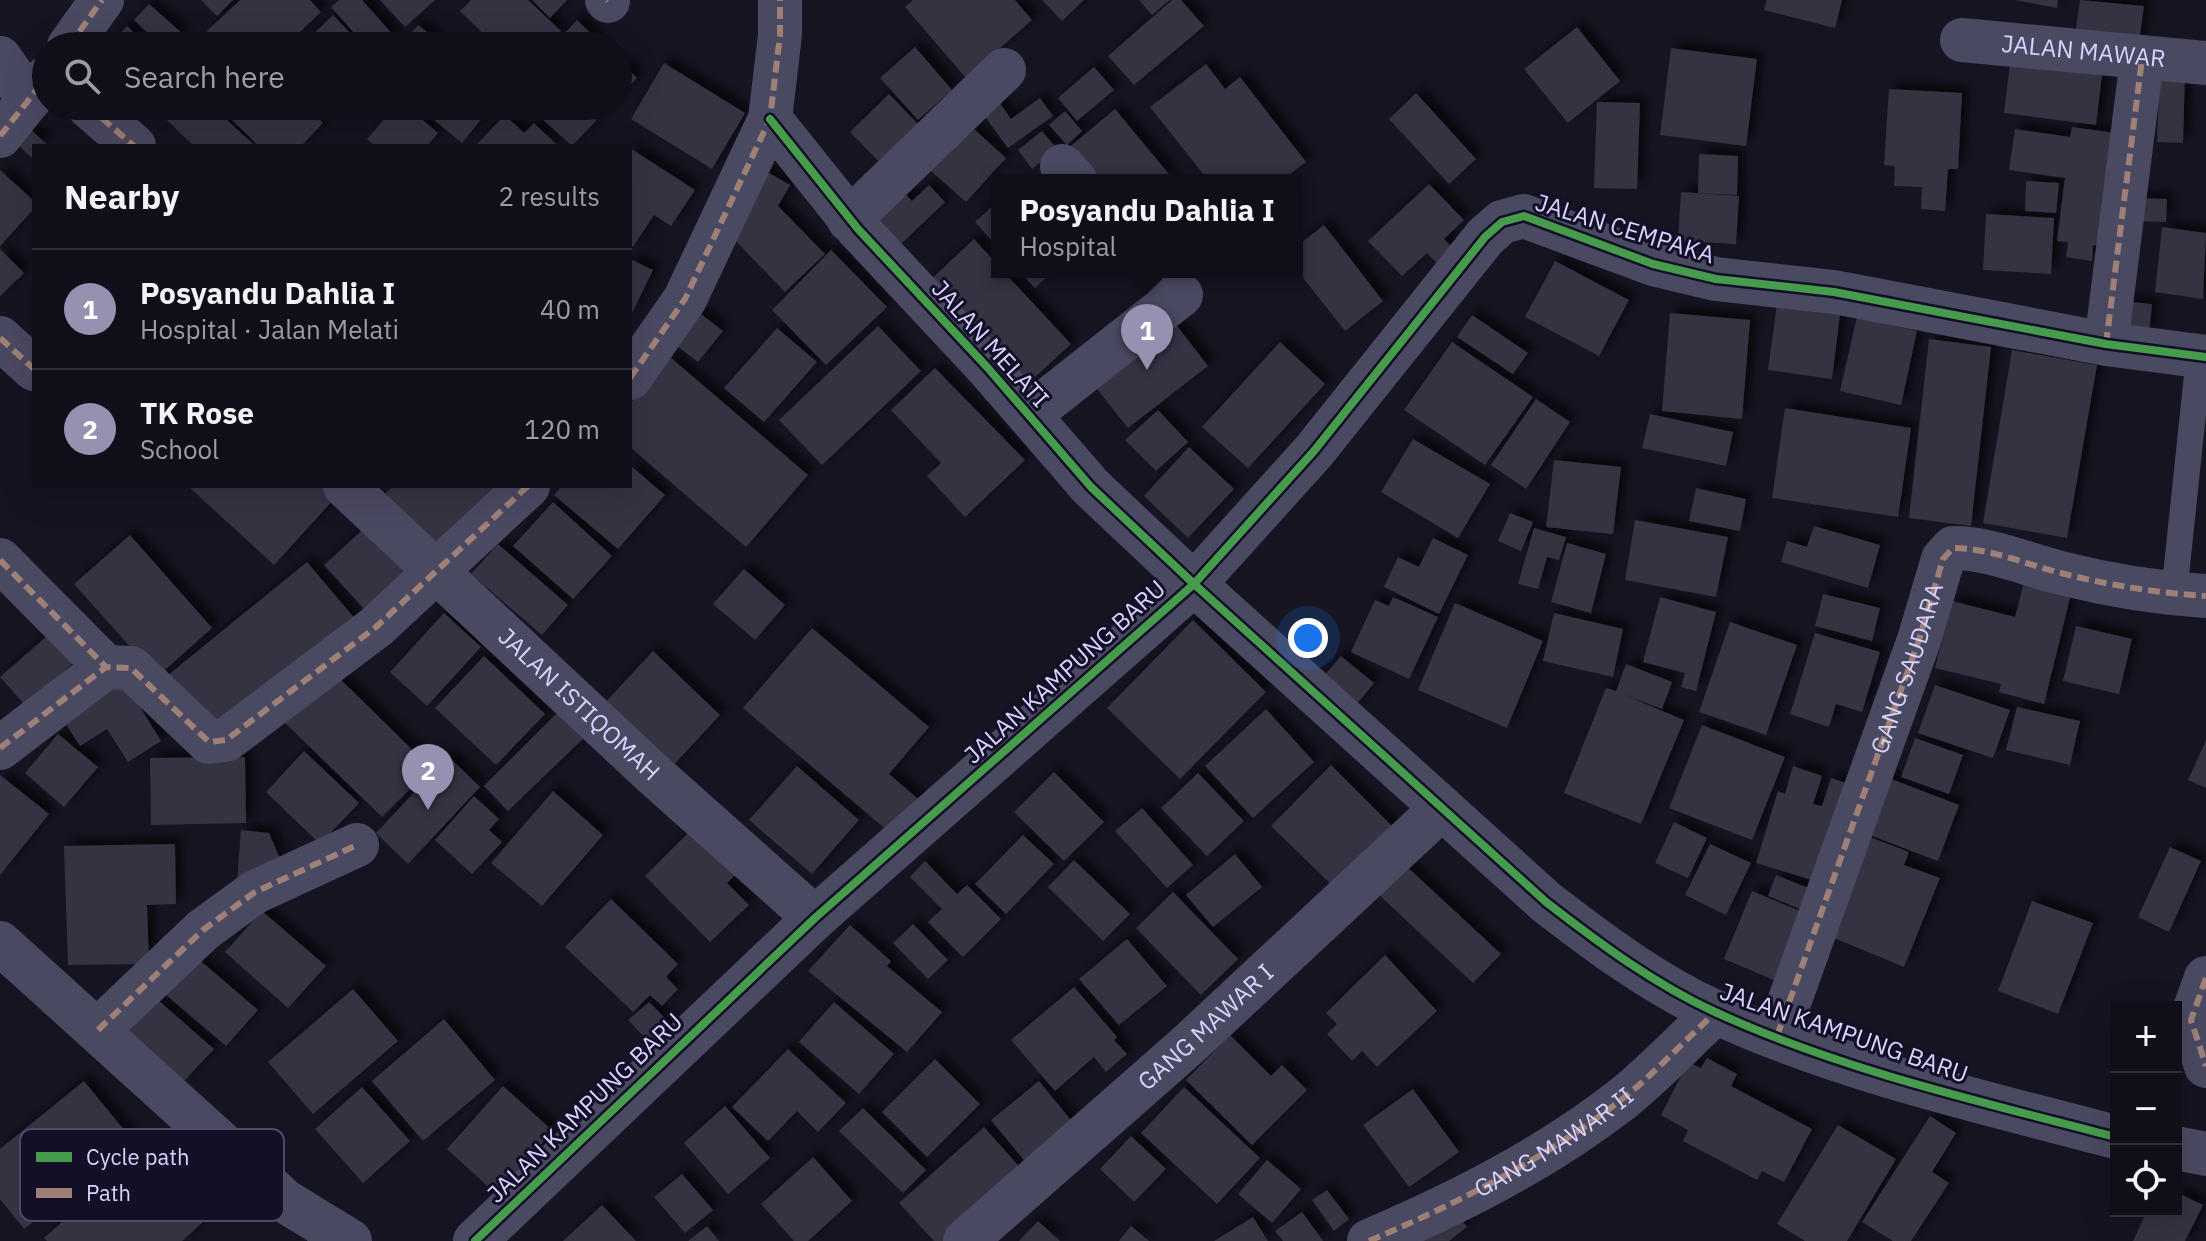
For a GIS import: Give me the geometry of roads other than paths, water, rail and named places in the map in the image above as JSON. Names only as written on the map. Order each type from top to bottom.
[{"type":"street","points":[[79,32],[102,0]]},
{"type":"street","points":[[632,375],[685,299],[770,119],[780,35],[780,0]]},
{"type":"street","name":"JALAN MAWAR","points":[[1962,40],[2206,63]]},
{"type":"street","points":[[0,58],[32,84]]},
{"type":"street","points":[[2106,344],[2142,59]]},
{"type":"street","points":[[849,220],[1004,70]]},
{"type":"street","points":[[0,136],[32,96]]},
{"type":"street","name":"JALAN MELATI","points":[[770,119],[849,220],[1029,415],[1091,487],[1194,584]]},
{"type":"street","points":[[104,120],[132,144]]},
{"type":"street","name":"JALAN CEMPAKA","points":[[1194,584],[1314,451],[1485,237],[1502,222],[1524,216],[1653,264],[1716,279],[1834,292],[2106,344],[2202,357]]},
{"type":"street","points":[[1029,415],[1181,295],[1165,278]]},
{"type":"street","points":[[0,338],[32,367]]},
{"type":"street","name":"JALAN ISTIQOMAH","points":[[347,488],[437,574],[815,918]]},
{"type":"street","points":[[0,748],[106,667],[131,668],[209,742],[217,744],[376,627],[437,574],[526,488]]},
{"type":"street","name":"GANG SAUDARA","points":[[1777,1036],[1919,640],[1943,559],[1953,548],[1971,548],[2063,573],[2190,595]]},
{"type":"street","points":[[0,560],[106,667]]},
{"type":"street","name":"JALAN KAMPUNG BARU","points":[[475,1241],[815,918],[1194,584],[1546,902],[1604,946],[1716,1012],[1777,1036],[1962,1097],[2110,1135]]},
{"type":"street","name":"GANG MAWAR I","points":[[965,1241],[1188,1045],[1442,808]]},
{"type":"street","points":[[98,1030],[203,930],[235,906],[255,892],[357,845]]},
{"type":"street","points":[[0,943],[206,1129]]},
{"type":"street","points":[[2206,978],[2191,1020],[2206,1066]]},
{"type":"street","name":"GANG MAWAR II","points":[[1369,1241],[1493,1183],[1556,1147],[1623,1098],[1716,1012]]},
{"type":"street","points":[[2182,1149],[2206,1154]]},
{"type":"street","points":[[284,1200],[350,1241]]},
{"type":"lane","points":[[2190,595],[2202,357]]},
{"type":"place","name":"Posyandu Dahlia I","points":[[1147,370]]},
{"type":"place","name":"TK Rose","points":[[428,810]]}]
